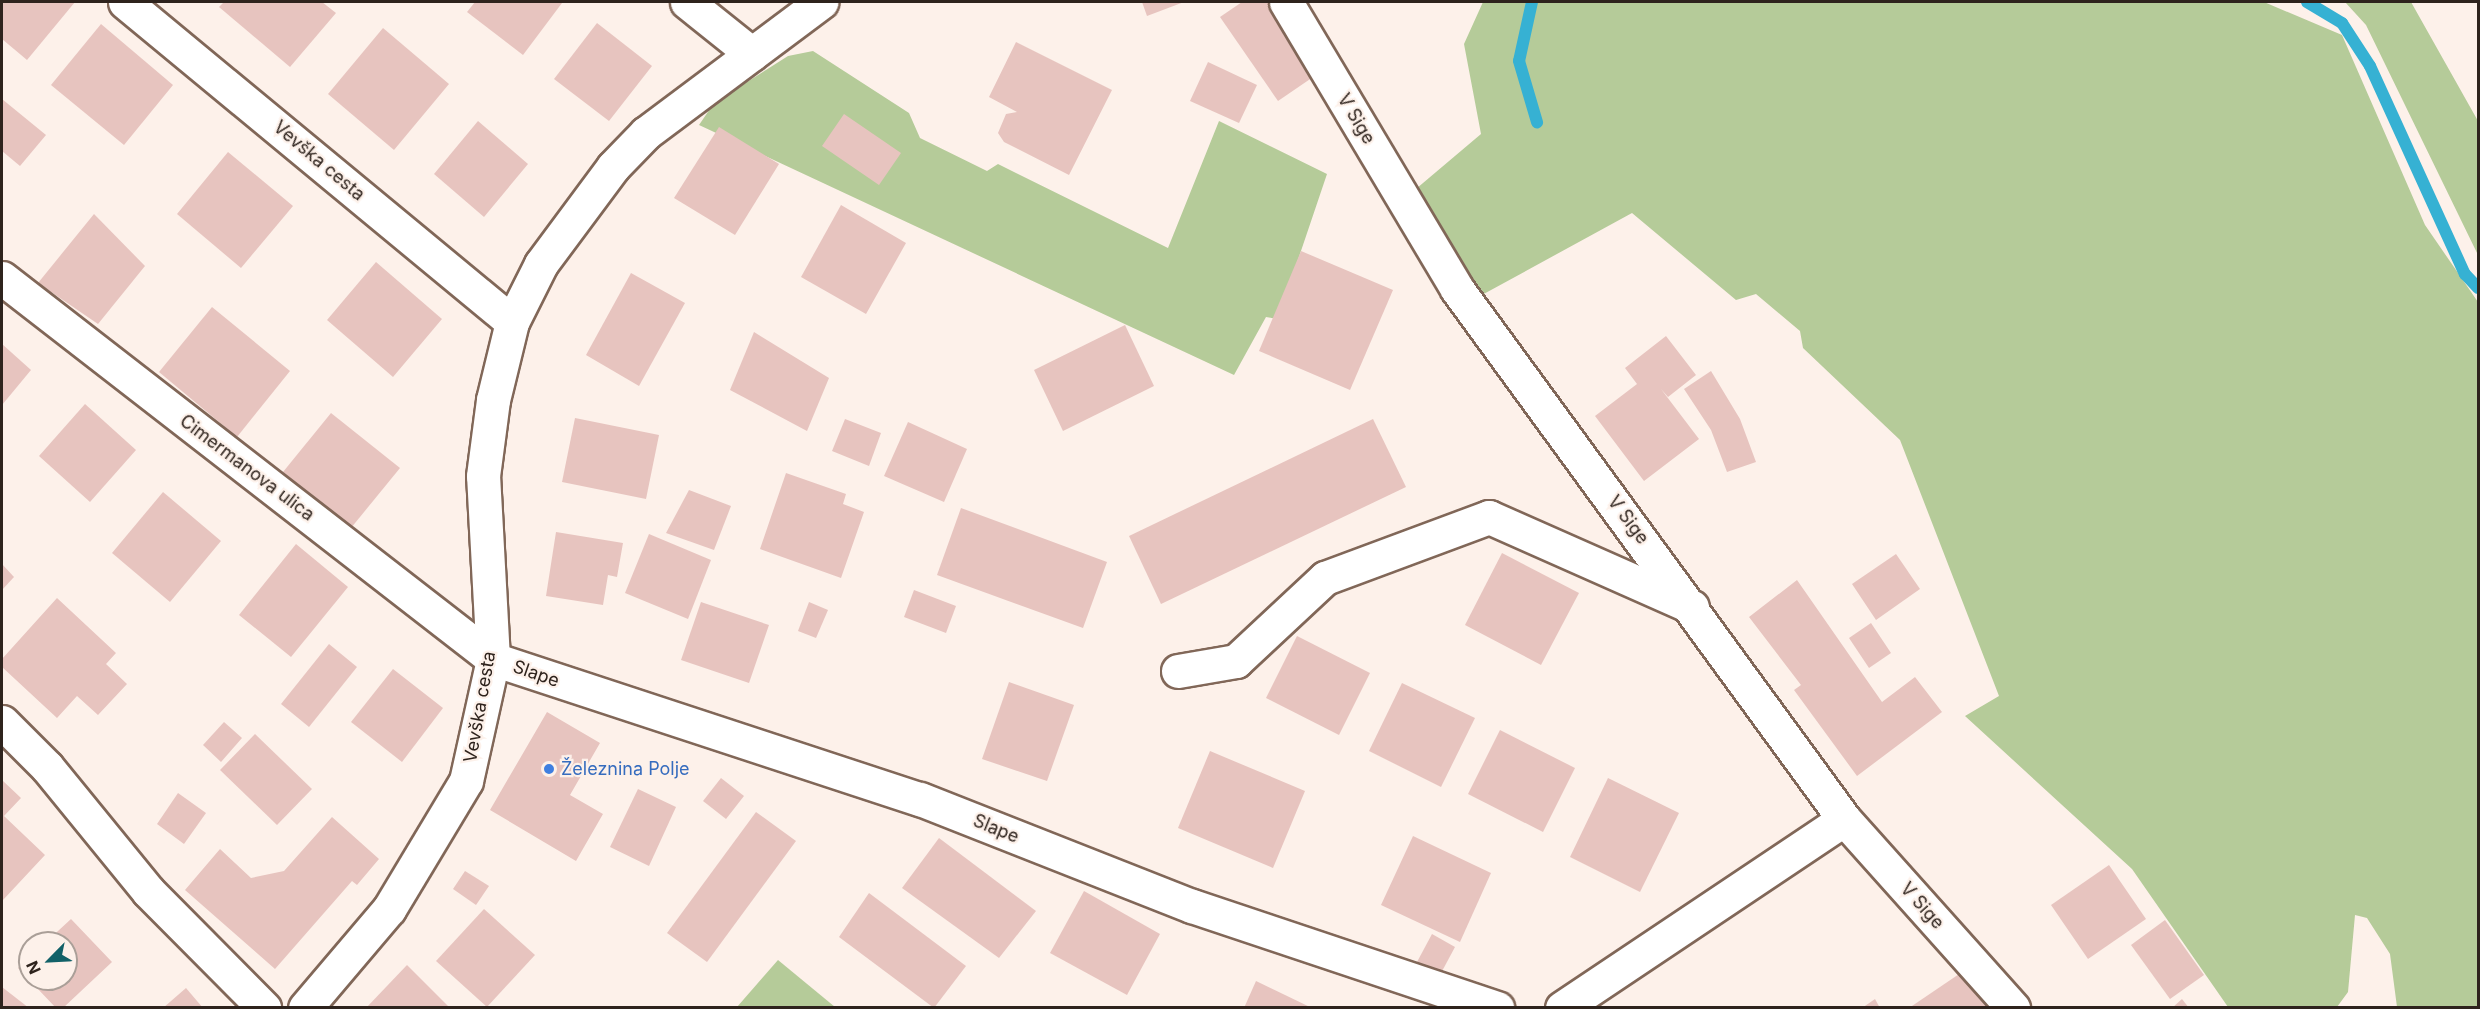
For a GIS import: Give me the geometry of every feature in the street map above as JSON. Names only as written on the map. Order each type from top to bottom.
[{"type":"street","name":"Vevška cesta","points":[[125,2],[512,322]]},
{"type":"street","points":[[687,2],[752,54]]},
{"type":"street","name":"Vevška cesta","points":[[305,1008],[389,909],[452,813],[466,781],[493,658],[483,476],[493,400],[512,322],[541,264],[613,167],[646,133],[821,2]]},
{"type":"street","name":"V Sige","points":[[1286,2],[1457,289],[1693,608],[1844,819],[2013,1008]]},
{"type":"street","name":"Cimermanova ulica","points":[[2,278],[493,658]]},
{"type":"street","points":[[1178,670],[1236,661],[1325,578],[1489,517],[1693,608]]},
{"type":"street","name":"Slape","points":[[493,658],[920,799],[1192,906],[1497,1008]]},
{"type":"street","points":[[2,722],[47,767],[148,891],[264,1008]]},
{"type":"street","points":[[1562,1008],[1844,819]]},
{"type":"green space","points":[[1483,2],[2264,2],[2342,35],[2425,225],[2478,302],[2478,1007],[2397,1007],[2390,954],[2367,918],[2355,915],[2348,992],[2337,1007],[2228,1007],[2132,869],[1965,716],[1999,696],[1900,440],[1803,348],[1800,331],[1756,294],[1736,300],[1632,213],[1480,296],[1410,194],[1481,134],[1464,44]]},
{"type":"green space","points":[[2345,2],[2411,2],[2478,121],[2478,255],[2366,25]]},
{"type":"green space","points":[[813,51],[909,113],[920,138],[987,171],[998,164],[1168,248],[1219,121],[1327,174],[1278,319],[1266,317],[1234,375],[699,125],[714,103],[788,56]]},
{"type":"green space","points":[[778,960],[835,1007],[737,1007]]},
{"type":"building","points":[[2,2],[75,2],[27,60],[2,39]]},
{"type":"building","points":[[224,2],[322,2],[336,13],[290,67],[219,7]]},
{"type":"building","points":[[475,2],[562,3],[523,55],[467,12]]},
{"type":"building","points":[[1142,2],[1184,2],[1147,16]]},
{"type":"building","points":[[1242,2],[1269,2],[1319,73],[1278,101],[1220,17]]},
{"type":"building","points":[[597,23],[652,66],[609,121],[554,79]]},
{"type":"building","points":[[101,24],[173,85],[124,145],[51,85]]},
{"type":"building","points":[[383,28],[449,84],[394,150],[328,94]]},
{"type":"building","points":[[1016,42],[1112,90],[1069,175],[1004,142],[998,133],[1006,114],[1017,112],[989,97]]},
{"type":"building","points":[[1208,62],[1257,85],[1239,123],[1190,101]]},
{"type":"building","points":[[2,99],[46,135],[20,166],[2,151]]},
{"type":"building","points":[[844,114],[901,153],[879,185],[822,146]]},
{"type":"building","points":[[478,121],[528,164],[484,217],[434,174]]},
{"type":"building","points":[[719,127],[779,164],[735,235],[674,198]]},
{"type":"building","points":[[228,152],[293,206],[241,268],[177,214]]},
{"type":"building","points":[[841,205],[906,243],[866,314],[801,277]]},
{"type":"building","points":[[94,214],[145,266],[98,324],[38,283]]},
{"type":"building","points":[[1301,251],[1393,290],[1350,390],[1259,351]]},
{"type":"building","points":[[376,262],[442,319],[393,377],[327,320]]},
{"type":"building","points":[[631,273],[685,303],[639,386],[586,355]]},
{"type":"building","points":[[212,307],[290,371],[237,437],[159,372]]},
{"type":"building","points":[[1125,325],[1154,386],[1063,431],[1034,370]]},
{"type":"building","points":[[754,332],[829,378],[807,431],[730,390]]},
{"type":"building","points":[[1666,336],[1696,375],[1668,397],[1661,389],[1699,439],[1644,481],[1595,416],[1637,384],[1625,368]]},
{"type":"building","points":[[2,344],[31,370],[2,405]]},
{"type":"building","points":[[1711,371],[1740,419],[1756,462],[1727,472],[1711,430],[1684,389]]},
{"type":"building","points":[[85,404],[136,450],[90,502],[39,456]]},
{"type":"building","points":[[331,413],[400,468],[351,528],[283,472]]},
{"type":"building","points":[[575,418],[659,435],[646,499],[562,482]]},
{"type":"building","points":[[845,419],[881,433],[869,466],[832,451]]},
{"type":"building","points":[[1373,419],[1406,487],[1161,604],[1129,536]]},
{"type":"building","points":[[908,422],[967,449],[944,502],[884,476]]},
{"type":"building","points":[[786,473],[846,494],[843,504],[864,512],[841,578],[760,549]]},
{"type":"building","points":[[689,490],[731,506],[714,550],[666,533]]},
{"type":"building","points":[[163,492],[221,541],[170,602],[112,553]]},
{"type":"building","points":[[961,508],[1107,562],[1083,628],[937,575]]},
{"type":"building","points":[[556,532],[623,543],[617,577],[608,575],[603,605],[546,596]]},
{"type":"building","points":[[649,534],[711,560],[688,619],[625,593]]},
{"type":"building","points":[[296,544],[348,587],[291,657],[239,615]]},
{"type":"building","points":[[1502,553],[1579,593],[1541,665],[1465,625]]},
{"type":"building","points":[[1896,554],[1920,589],[1876,620],[1852,584]]},
{"type":"building","points":[[2,564],[14,577],[2,590]]},
{"type":"building","points":[[1797,580],[1882,702],[1915,677],[1942,712],[1857,776],[1794,690],[1801,685],[1749,617]]},
{"type":"building","points":[[914,590],[956,606],[946,633],[904,617]]},
{"type":"building","points":[[57,598],[116,653],[106,664],[127,684],[98,715],[77,696],[57,718],[2,667],[2,659]]},
{"type":"building","points":[[701,602],[769,625],[749,683],[681,660]]},
{"type":"building","points":[[809,602],[828,610],[816,638],[798,631]]},
{"type":"building","points":[[1871,623],[1891,653],[1869,668],[1849,638]]},
{"type":"building","points":[[1297,636],[1370,673],[1339,735],[1266,698]]},
{"type":"building","points":[[329,644],[357,667],[309,727],[281,704]]},
{"type":"building","points":[[393,669],[443,708],[402,762],[351,722]]},
{"type":"building","points":[[1009,682],[1074,705],[1047,781],[982,759]]},
{"type":"building","points":[[1402,683],[1475,718],[1441,787],[1369,751]]},
{"type":"building","name":"Železnina Polje","points":[[547,712],[600,743],[570,795],[603,814],[576,861],[490,810]]},
{"type":"building","points":[[224,722],[242,738],[221,762],[203,745]]},
{"type":"building","points":[[1500,730],[1575,768],[1543,832],[1468,794]]},
{"type":"building","points":[[255,734],[312,789],[277,825],[220,770]]},
{"type":"building","points":[[1210,751],[1305,791],[1273,868],[1178,828]]},
{"type":"building","points":[[721,778],[744,796],[726,819],[703,801]]},
{"type":"building","points":[[1608,778],[1679,813],[1640,892],[1570,857]]},
{"type":"building","points":[[2,780],[21,798],[4,816],[45,855],[3,900]]},
{"type":"building","points":[[638,789],[676,807],[649,866],[610,847]]},
{"type":"building","points":[[178,793],[206,813],[184,844],[157,824]]},
{"type":"building","points":[[756,812],[796,841],[707,962],[667,933]]},
{"type":"building","points":[[332,817],[379,859],[357,885],[352,881],[275,969],[185,890],[220,849],[251,878],[284,871]]},
{"type":"building","points":[[1413,836],[1491,873],[1460,942],[1381,905]]},
{"type":"building","points":[[939,838],[1036,911],[999,958],[902,888]]},
{"type":"building","points":[[2109,865],[2146,919],[2088,959],[2051,905]]},
{"type":"building","points":[[465,871],[489,886],[476,905],[453,889]]},
{"type":"building","points":[[1084,891],[1160,934],[1127,995],[1050,953]]},
{"type":"building","points":[[869,893],[966,966],[934,1008],[839,937]]},
{"type":"building","points":[[484,909],[535,955],[487,1007],[436,961]]},
{"type":"building","points":[[71,919],[112,962],[63,1008],[56,1008],[40,991],[78,991],[78,931],[58,931]]},
{"type":"building","points":[[2165,920],[2204,975],[2170,999],[2131,945]]},
{"type":"building","points":[[1432,934],[1455,947],[1440,975],[1417,962]]},
{"type":"building","points":[[407,965],[450,1008],[366,1008]]},
{"type":"building","points":[[1968,968],[1994,1008],[1909,1008]]},
{"type":"building","points":[[1256,981],[1312,1008],[1244,1008]]},
{"type":"building","points":[[2,987],[29,1008],[2,1008]]},
{"type":"building","points":[[186,988],[203,1008],[163,1008]]},
{"type":"building","points":[[1875,999],[1880,1008],[1862,1008]]},
{"type":"building","points":[[2182,999],[2189,1008],[2172,1008]]},
{"type":"waterway","points":[[1532,2],[1519,61],[1537,122]]},
{"type":"waterway","points":[[2307,2],[2342,23],[2370,66],[2465,274],[2478,288]]},
{"type":"place","name":"Železnina Polje","points":[[549,769]]}]
